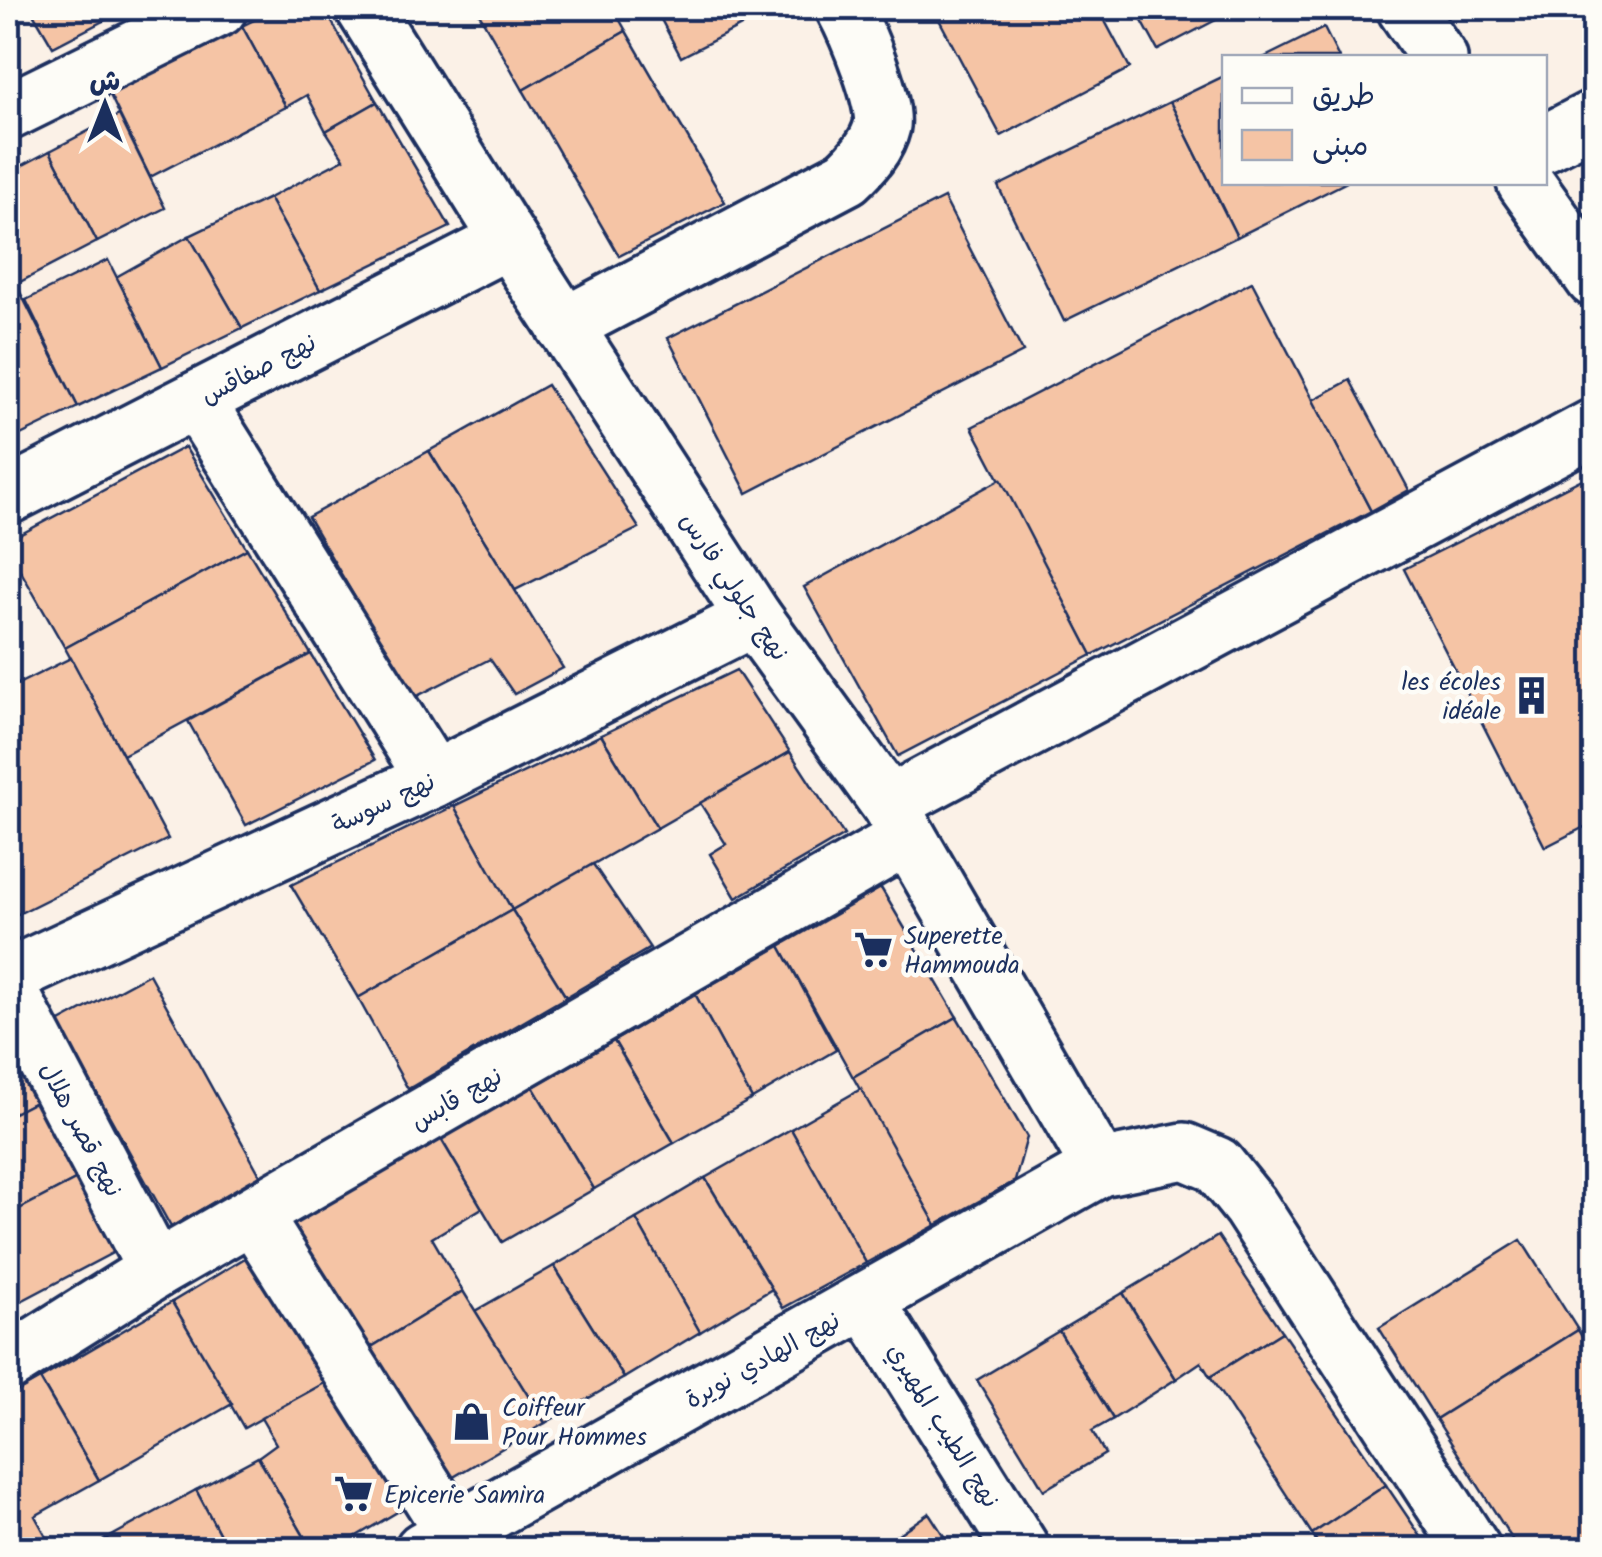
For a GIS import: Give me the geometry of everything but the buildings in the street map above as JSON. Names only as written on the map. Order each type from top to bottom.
[{"type":"street","points":[[8,112],[219,8]]},
{"type":"street","name":"نهج جلولي فارس","points":[[364,8],[754,618],[898,820],[1100,1168]]},
{"type":"street","points":[[564,326],[847,177],[868,156],[883,124],[870,66],[844,8]]},
{"type":"street","points":[[1405,8],[1437,55]]},
{"type":"street","points":[[1547,142],[1594,118]]},
{"type":"street","points":[[1527,185],[1594,279]]},
{"type":"street","name":"نهج صفاقس","points":[[8,496],[509,240]]},
{"type":"street","points":[[196,400],[434,779]]},
{"type":"street","name":"نهج قابس","points":[[8,1363],[898,820],[1594,427]]},
{"type":"street","name":"نهج سوسة","points":[[8,977],[434,779],[754,618]]},
{"type":"street","name":"نهج قصر هلال","points":[[8,988],[156,1270]]},
{"type":"street","name":"نهج الهادي نويرة","points":[[438,1541],[1100,1168],[1184,1152],[1216,1165],[1250,1206],[1473,1550]]},
{"type":"street","points":[[253,1215],[438,1541]]},
{"type":"street","name":"نهج الطيب المهيري","points":[[866,1301],[1022,1550]]},
{"type":"place","name":"les écoles idéale","points":[[1531,695]]},
{"type":"place","name":"Superette Hammouda","points":[[874,949]]},
{"type":"place","name":"Coiffeur Pour Hommes","points":[[472,1421]]},
{"type":"place","name":"Epicerie Samira","points":[[354,1494]]}]
